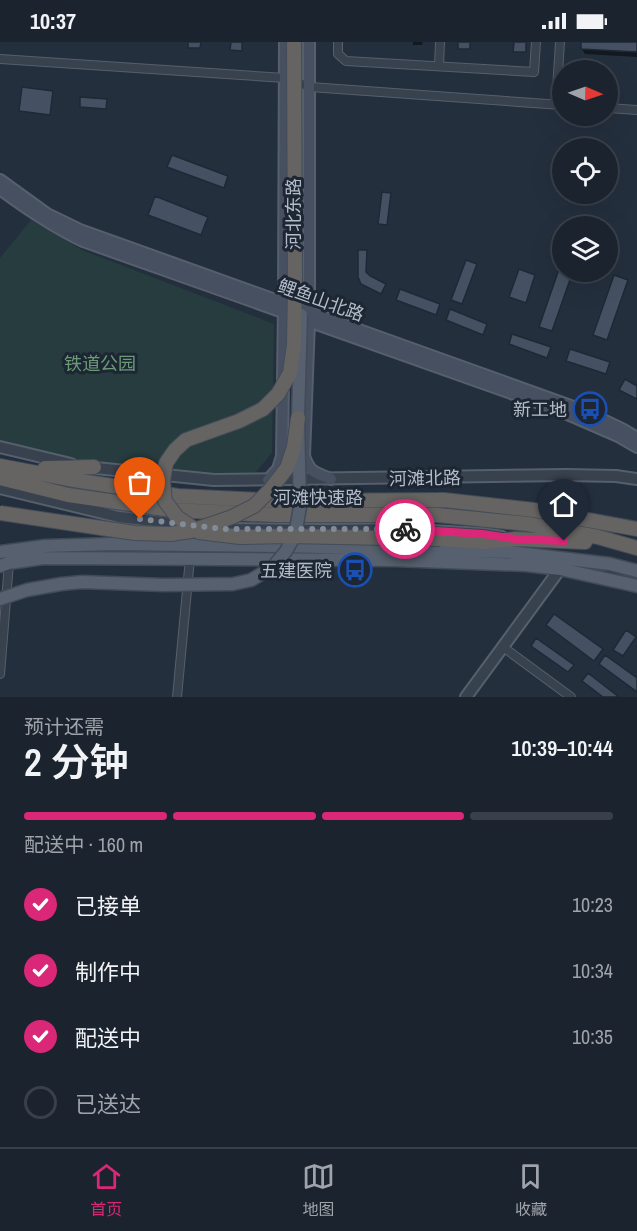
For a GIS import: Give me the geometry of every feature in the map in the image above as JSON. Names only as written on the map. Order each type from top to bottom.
[{"type":"highway","points":[[294,42],[295,286],[294,345],[290,373],[278,394],[263,409],[239,421],[186,440],[175,450],[166,463],[163,481],[165,501],[177,517],[199,532],[240,537],[440,539],[485,542],[515,539],[636,547]]},
{"type":"highway","points":[[0,513],[135,533],[170,534],[191,531],[232,517],[254,506],[270,490],[287,468],[302,419]]},
{"type":"highway","points":[[3,470],[94,467]]},
{"type":"highway","name":"河滩快速路","points":[[3,470],[178,496],[280,501],[444,500],[534,510],[637,529]]},
{"type":"highway","name":"河滩快速路","points":[[3,470],[68,495],[172,510],[274,515],[437,515],[528,524],[598,537],[636,547]]},
{"type":"main road","name":"河北东路","points":[[268,480],[278,469],[282,456],[285,42]]},
{"type":"main road","points":[[0,599],[27,590],[82,582],[164,585],[233,584],[251,580],[273,567],[295,535],[300,507],[302,419],[300,42]]},
{"type":"main road","name":"河北东路","points":[[309,42],[309,317],[302,419],[304,456],[308,467],[331,479]]},
{"type":"main road","name":"鲤鱼山北路","points":[[0,180],[47,214],[80,230],[284,309]]},
{"type":"main road","name":"鲤鱼山北路","points":[[0,189],[40,218],[83,241],[574,407],[637,438]]},
{"type":"main road","name":"鲤鱼山北路","points":[[309,317],[556,409],[618,435],[637,447]]},
{"type":"main road","points":[[283,419],[296,424],[302,419]]},
{"type":"main road","points":[[0,552],[45,546],[113,544],[510,552],[610,564],[637,572]]},
{"type":"main road","points":[[4,565],[43,558],[418,561],[526,565],[560,569],[637,586]]},
{"type":"street","points":[[338,42],[338,54],[346,61],[534,72],[536,42]]},
{"type":"street","points":[[439,66],[440,42]]},
{"type":"street","points":[[560,42],[560,60]]},
{"type":"street","points":[[0,59],[285,78],[309,87],[552,104]]},
{"type":"street","points":[[618,109],[637,110]]},
{"type":"street","name":"河滩北路","points":[[0,447],[75,465],[214,480],[567,475],[637,479]]},
{"type":"street","points":[[0,488],[118,517],[223,529],[398,529],[483,534],[515,539]]},
{"type":"street","points":[[223,529],[223,558]]},
{"type":"street","points":[[177,697],[190,558]]},
{"type":"street","points":[[0,674],[4,565]]},
{"type":"street","points":[[466,697],[560,569]]},
{"type":"street","points":[[503,647],[571,697]]},
{"type":"green space","name":"铁道公园","points":[[31,220],[82,250],[274,324],[272,453],[255,473],[204,473],[72,460],[0,441],[0,258]]},
{"type":"building","points":[[188,42],[201,42],[200,48],[188,48]]},
{"type":"building","points":[[231,42],[242,42],[242,51],[230,50]]},
{"type":"building","points":[[458,42],[470,42],[470,49],[458,49]]},
{"type":"building","points":[[514,42],[526,42],[526,52],[513,52]]},
{"type":"building","points":[[581,42],[637,42],[637,52],[581,49]]},
{"type":"building","points":[[22,87],[53,91],[50,115],[19,111]]},
{"type":"building","points":[[80,97],[107,99],[106,109],[80,107]]},
{"type":"building","points":[[172,155],[228,176],[224,188],[167,167]]},
{"type":"building","points":[[382,192],[391,193],[387,225],[378,224]]},
{"type":"building","points":[[155,196],[208,217],[201,235],[148,215]]},
{"type":"building","points":[[358,250],[367,250],[366,272],[386,284],[381,294],[361,284],[358,277]]},
{"type":"building","points":[[466,260],[477,264],[462,304],[451,300]]},
{"type":"building","points":[[519,269],[535,275],[526,303],[509,297]]},
{"type":"building","points":[[618,276],[628,280],[607,340],[593,335],[612,282],[618,282]]},
{"type":"building","points":[[555,282],[569,282],[552,331],[539,327]]},
{"type":"building","points":[[400,289],[440,304],[436,315],[396,300]]},
{"type":"building","points":[[450,309],[487,324],[483,335],[446,320]]},
{"type":"building","points":[[512,334],[551,347],[547,358],[509,344]]},
{"type":"building","points":[[570,349],[610,362],[606,374],[566,361]]},
{"type":"building","points":[[625,379],[637,386],[637,399],[619,390]]},
{"type":"building","points":[[554,614],[603,649],[594,661],[546,625]]},
{"type":"building","points":[[626,630],[636,637],[623,656],[613,650]]},
{"type":"building","points":[[536,638],[574,665],[568,672],[531,646]]},
{"type":"building","points":[[605,655],[637,678],[637,692],[599,664]]},
{"type":"building","points":[[588,673],[619,697],[603,697],[582,681]]},
{"type":"way so far","points":[[140,519],[223,529],[405,529]]},
{"type":"place","name":"新工地","points":[[590,409]]},
{"type":"place","name":"五建医院","points":[[355,570]]},
{"type":"route","points":[[405,529],[564,541]]}]
